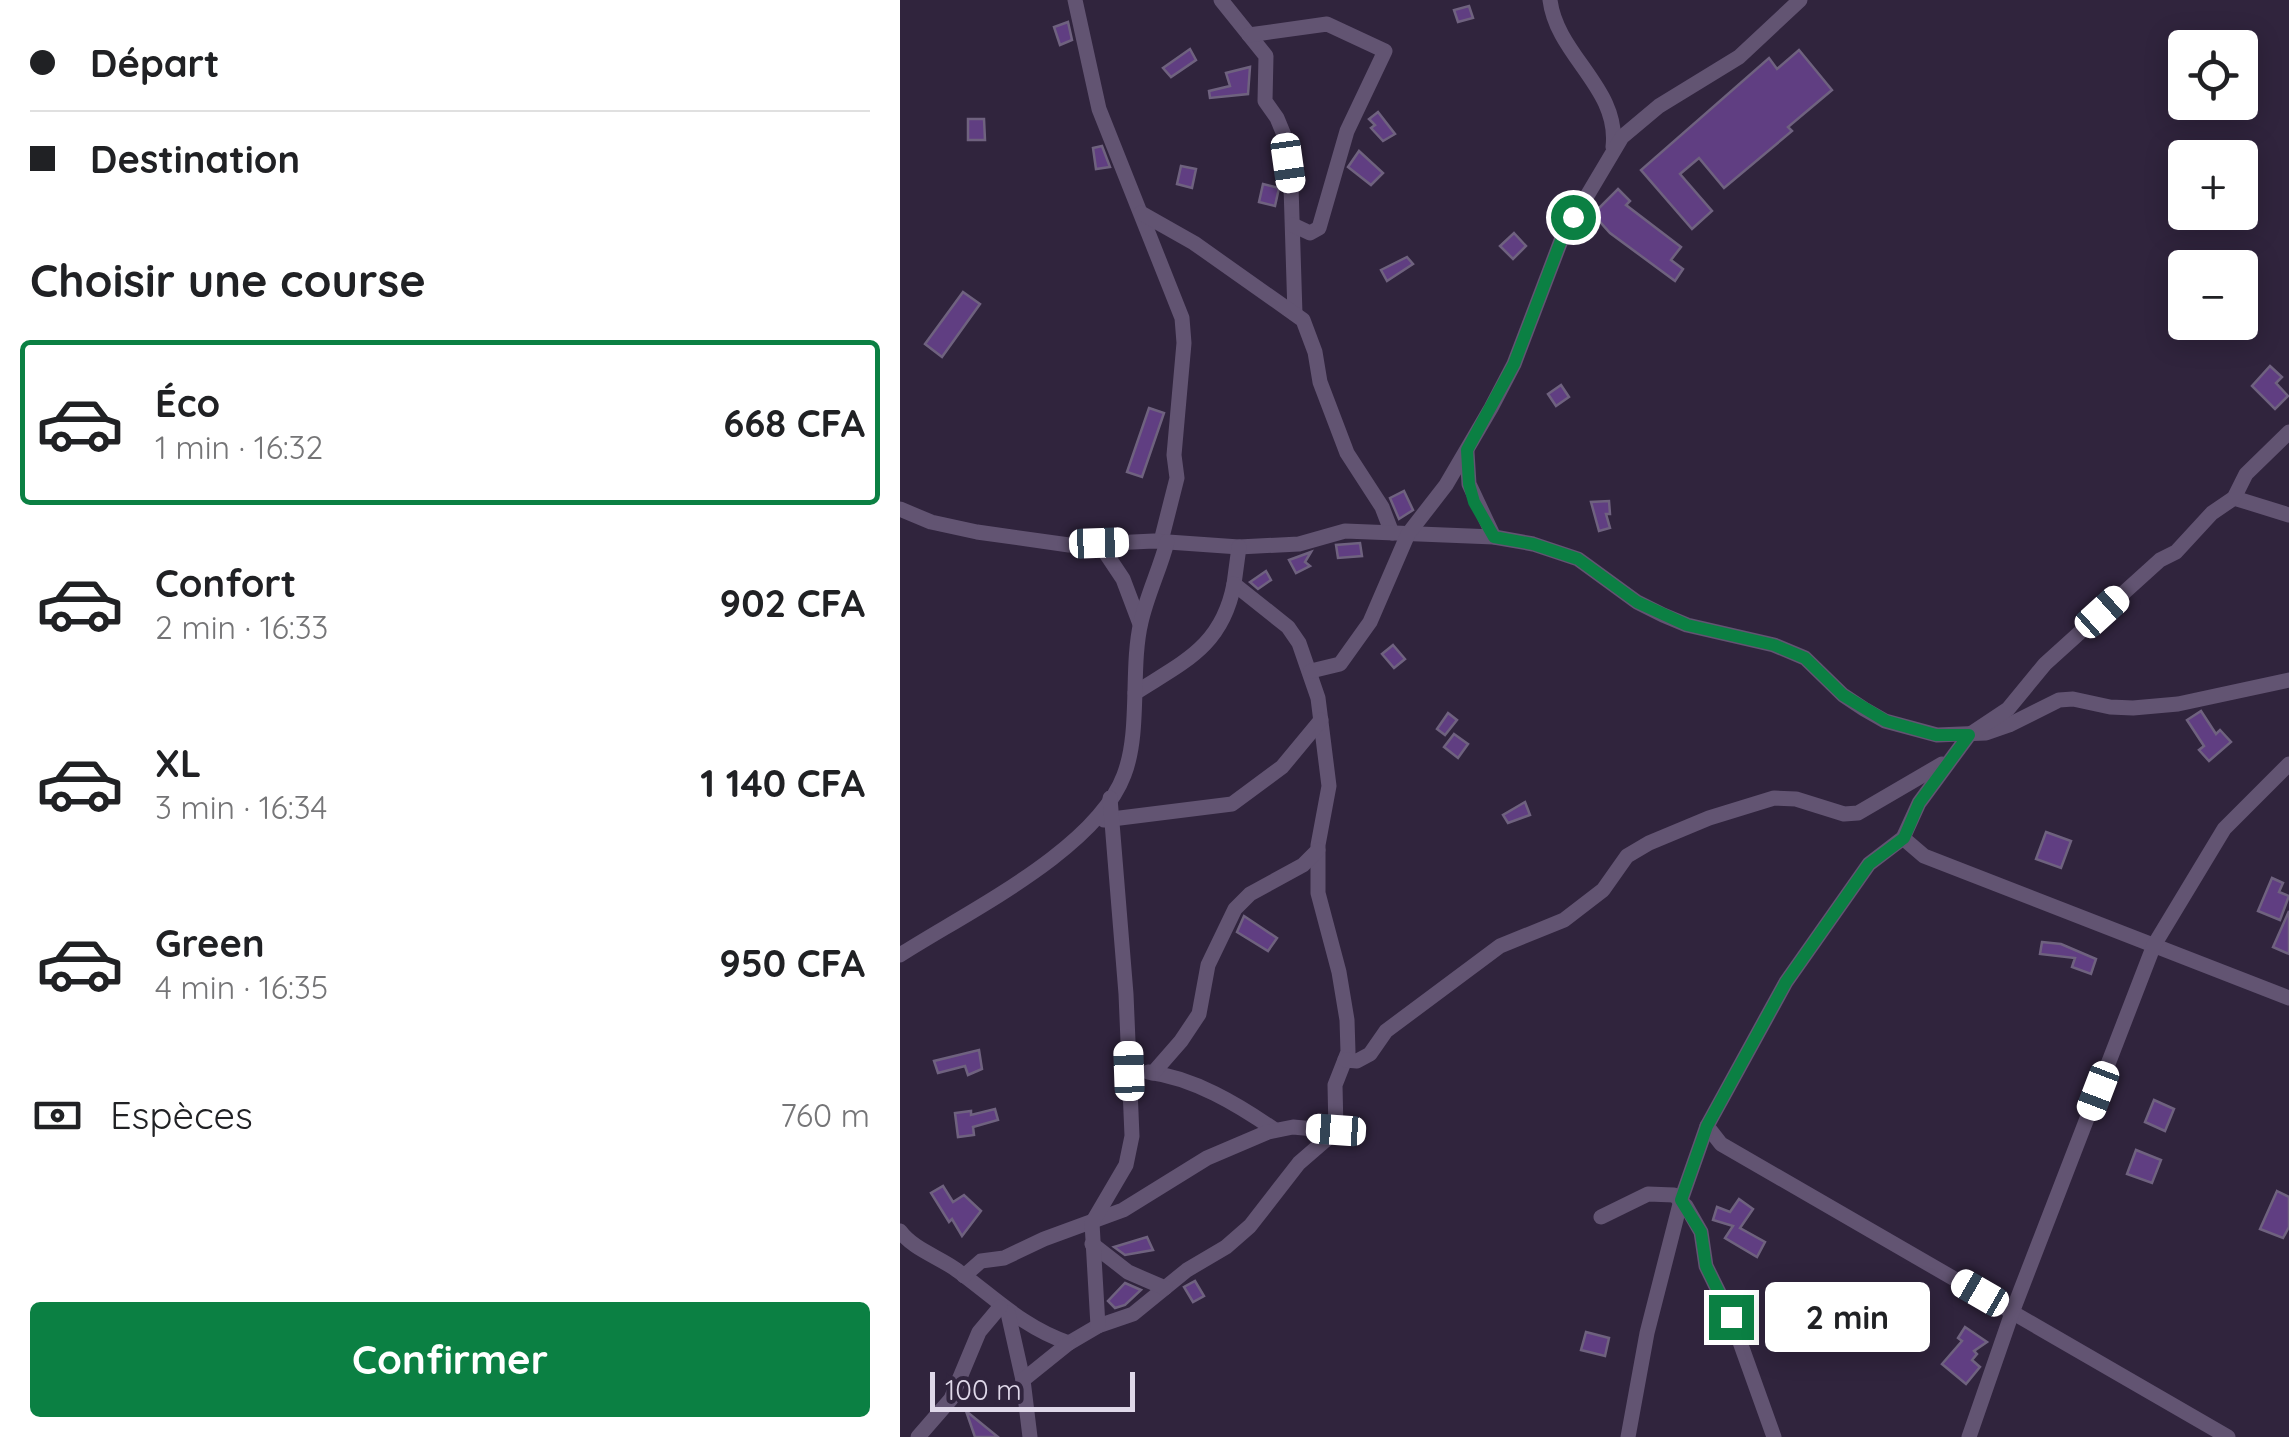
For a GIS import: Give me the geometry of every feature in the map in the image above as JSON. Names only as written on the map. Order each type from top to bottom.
[{"type":"street","points":[[900,955],[974,912],[1053,857],[1090,824],[1127,766],[1140,624],[1164,542],[1176,478],[1175,430],[1184,343],[1180,310],[1099,109],[1074,0]]},
{"type":"street","points":[[1222,0],[1266,56],[1265,101],[1284,135],[1293,225],[1295,314]]},
{"type":"street","points":[[1550,0],[1561,34],[1613,117],[1613,151]]},
{"type":"street","points":[[1311,671],[1345,660],[1370,622],[1400,534],[1446,485],[1467,450],[1514,364],[1562,238],[1622,136],[1659,106],[1739,57],[1800,0]]},
{"type":"street","points":[[1250,35],[1327,24],[1385,50],[1346,131],[1319,228],[1310,233],[1293,225]]},
{"type":"street","points":[[1141,213],[1194,243],[1295,314],[1308,328],[1320,382],[1347,452],[1400,534]]},
{"type":"street","points":[[1628,1437],[1647,1334],[1681,1200],[1707,1126],[1786,982],[1869,864],[1904,838],[1919,803],[1969,735],[2008,710],[2045,664],[2160,560],[2176,552],[2212,513],[2234,498],[2246,474],[2289,432]]},
{"type":"street","points":[[1467,450],[1474,502],[1494,537]]},
{"type":"street","points":[[2234,498],[2289,515]]},
{"type":"street","points":[[900,510],[931,522],[977,532],[1053,543],[1299,544],[1346,532],[1494,537],[1533,544],[1578,559],[1637,602],[1687,625],[1774,645],[1805,658],[1843,695],[1886,721],[1936,735],[1969,735],[2009,726],[2059,700],[2134,708],[2178,704],[2289,680]]},
{"type":"street","points":[[1099,543],[1124,579],[1140,624]]},
{"type":"street","points":[[1134,693],[1195,656],[1231,599],[1239,546]]},
{"type":"street","points":[[1023,1380],[1069,1343],[1098,1326],[1133,1314],[1250,1226],[1299,1163],[1336,1130],[1335,1085],[1348,1052],[1347,1015],[1321,911],[1316,872],[1329,786],[1321,720],[1311,671],[1300,644],[1288,627],[1234,584]]},
{"type":"street","points":[[1090,824],[1232,804],[1282,767],[1321,720]]},
{"type":"street","points":[[1345,1060],[1357,1061],[1370,1054],[1386,1032],[1500,946],[1564,920],[1603,890],[1627,856],[1649,843],[1709,818],[1774,798],[1796,799],[1844,814],[1858,812],[1954,754]]},
{"type":"street","points":[[1969,1437],[2012,1312],[2154,946],[2224,828],[2289,764]]},
{"type":"street","points":[[1098,1326],[1092,1224],[1126,1165],[1132,1136],[1122,932],[1110,798]]},
{"type":"street","points":[[1904,838],[1924,856],[2289,998]]},
{"type":"street","points":[[1153,1072],[1200,1014],[1208,965],[1235,909],[1250,894],[1303,865],[1318,850]]},
{"type":"street","points":[[1129,1071],[1153,1072],[1200,1087],[1275,1130]]},
{"type":"street","points":[[1707,1126],[1721,1144],[2228,1437]]},
{"type":"street","points":[[964,1276],[980,1261],[1004,1258],[1123,1210],[1208,1158],[1275,1130],[1336,1130]]},
{"type":"street","points":[[1601,1217],[1648,1194],[1674,1195],[1681,1200],[1701,1232],[1706,1266],[1731,1317],[1774,1437]]},
{"type":"street","points":[[900,1232],[964,1276],[1004,1310],[1046,1335],[1069,1343]]},
{"type":"street","points":[[1092,1244],[1128,1272],[1165,1288]]},
{"type":"street","points":[[1004,1310],[1023,1380],[1030,1437]]},
{"type":"street","points":[[918,1437],[957,1390],[978,1332],[1004,1310]]},
{"type":"building","points":[[1469,6],[1473,18],[1458,22],[1454,10]]},
{"type":"building","points":[[1068,22],[1072,40],[1060,45],[1054,27]]},
{"type":"building","points":[[1190,49],[1196,60],[1171,77],[1163,68]]},
{"type":"building","points":[[1799,50],[1832,90],[1788,127],[1792,131],[1724,188],[1699,158],[1680,174],[1712,211],[1692,229],[1641,170],[1769,58],[1777,69]]},
{"type":"building","points":[[1250,67],[1248,94],[1210,98],[1209,91],[1230,86],[1226,73]]},
{"type":"building","points":[[1378,112],[1395,134],[1383,141],[1371,128],[1375,125],[1369,119]]},
{"type":"building","points":[[968,119],[984,119],[985,140],[968,140]]},
{"type":"building","points":[[1102,146],[1110,167],[1096,169],[1093,148]]},
{"type":"building","points":[[1359,151],[1383,173],[1371,185],[1348,167]]},
{"type":"building","points":[[1181,166],[1196,169],[1192,188],[1177,184]]},
{"type":"building","points":[[1263,184],[1279,188],[1275,206],[1259,202]]},
{"type":"building","points":[[1618,189],[1630,201],[1626,205],[1681,247],[1671,260],[1683,269],[1675,281],[1610,233],[1593,214]]},
{"type":"building","points":[[1514,233],[1526,246],[1513,259],[1500,246]]},
{"type":"building","points":[[1407,257],[1413,264],[1387,281],[1381,270]]},
{"type":"building","points":[[963,292],[980,304],[942,357],[925,344]]},
{"type":"building","points":[[2270,366],[2282,377],[2276,383],[2288,396],[2275,409],[2252,386]]},
{"type":"building","points":[[1561,385],[1569,397],[1556,406],[1548,394]]},
{"type":"building","points":[[1149,408],[1164,413],[1142,477],[1127,472]]},
{"type":"building","points":[[1404,491],[1413,510],[1399,519],[1390,498]]},
{"type":"building","points":[[1609,501],[1610,514],[1606,514],[1610,528],[1599,531],[1591,502]]},
{"type":"building","points":[[1360,543],[1362,556],[1338,558],[1336,545]]},
{"type":"building","points":[[1311,552],[1305,562],[1310,566],[1296,573],[1289,560]]},
{"type":"building","points":[[1266,571],[1271,580],[1258,589],[1250,582]]},
{"type":"building","points":[[1393,645],[1405,659],[1394,668],[1382,654]]},
{"type":"building","points":[[2201,711],[2216,734],[2220,730],[2231,742],[2209,761],[2199,750],[2204,746],[2187,720]]},
{"type":"building","points":[[1448,713],[1457,720],[1445,735],[1437,729]]},
{"type":"building","points":[[1454,734],[1468,744],[1458,758],[1444,747]]},
{"type":"building","points":[[1525,802],[1530,815],[1508,823],[1503,815]]},
{"type":"building","points":[[2046,832],[2071,841],[2061,868],[2036,859]]},
{"type":"building","points":[[2272,878],[2283,883],[2279,892],[2289,896],[2280,920],[2258,911]]},
{"type":"building","points":[[2289,911],[2289,954],[2273,947]]},
{"type":"building","points":[[1244,916],[1277,938],[1268,951],[1237,932]]},
{"type":"building","points":[[2042,942],[2061,944],[2096,959],[2091,974],[2072,967],[2075,958],[2040,954]]},
{"type":"building","points":[[979,1050],[982,1069],[968,1075],[965,1066],[938,1073],[934,1061]]},
{"type":"building","points":[[2154,1100],[2174,1109],[2165,1131],[2145,1122]]},
{"type":"building","points":[[995,1109],[998,1120],[973,1127],[974,1135],[958,1137],[955,1113],[971,1111],[971,1115]]},
{"type":"building","points":[[2136,1150],[2161,1160],[2152,1183],[2127,1174]]},
{"type":"building","points":[[943,1186],[953,1202],[964,1195],[981,1211],[962,1236],[931,1193]]},
{"type":"building","points":[[2277,1191],[2289,1197],[2289,1227],[2283,1238],[2260,1229]]},
{"type":"building","points":[[1739,1199],[1753,1209],[1740,1228],[1765,1242],[1757,1257],[1725,1238],[1733,1226],[1713,1220],[1717,1207],[1730,1212]]},
{"type":"building","points":[[1147,1237],[1153,1250],[1125,1255],[1114,1247]]},
{"type":"building","points":[[1195,1281],[1204,1296],[1193,1302],[1184,1287]]},
{"type":"building","points":[[1125,1283],[1141,1290],[1125,1305],[1115,1308],[1108,1301]]},
{"type":"building","points":[[1803,1287],[1826,1300],[1816,1318],[1807,1313],[1800,1320],[1790,1309]]},
{"type":"building","points":[[1965,1327],[1987,1342],[1974,1351],[1977,1354],[1972,1360],[1980,1367],[1966,1384],[1942,1364],[1962,1341],[1958,1338]]},
{"type":"building","points":[[1586,1332],[1609,1338],[1605,1356],[1581,1350]]},
{"type":"building","points":[[966,1411],[998,1437],[975,1437]]},
{"type":"route","points":[[1573,217],[1514,364],[1467,450],[1474,502],[1494,537],[1533,544],[1578,559],[1637,602],[1687,625],[1774,645],[1805,658],[1843,695],[1886,721],[1936,735],[1969,735],[1919,803],[1904,838],[1869,864],[1786,982],[1707,1126],[1681,1200],[1701,1232],[1706,1266],[1731,1317]]}]
